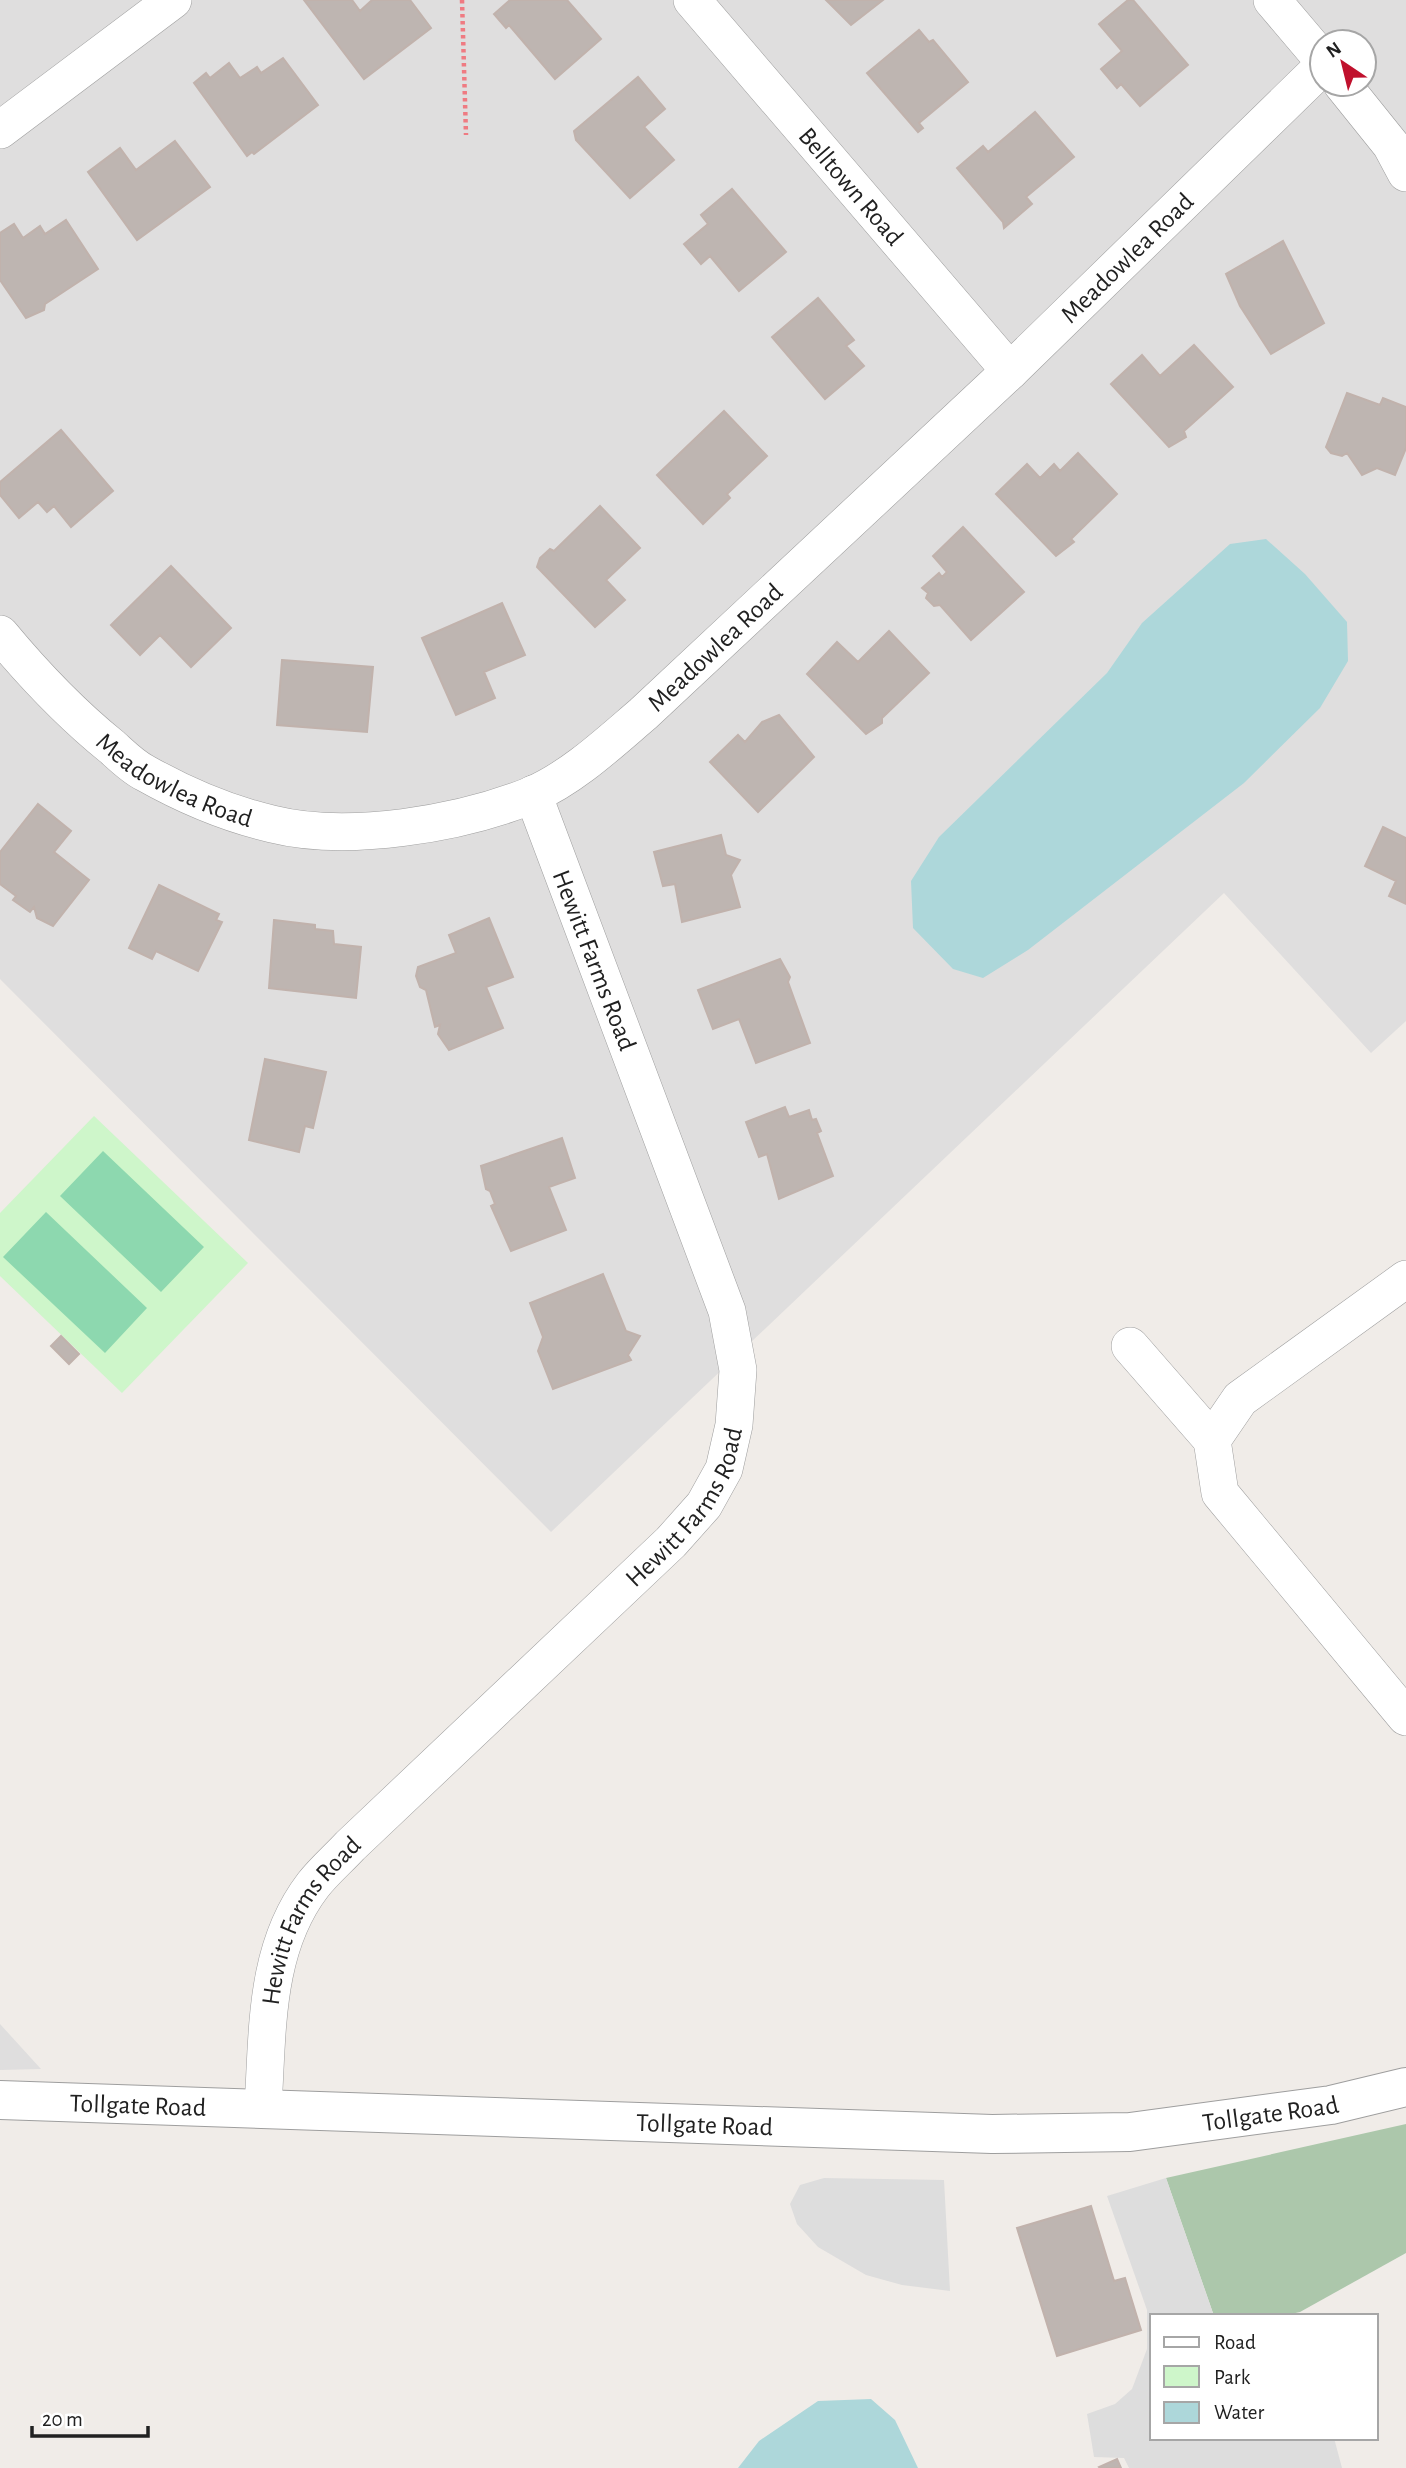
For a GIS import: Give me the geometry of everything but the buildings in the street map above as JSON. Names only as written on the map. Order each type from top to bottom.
[{"type":"street","points":[[0,130],[173,0]]},
{"type":"street","name":"Belltown Road","points":[[692,0],[1010,371]]},
{"type":"street","points":[[1272,0],[1308,42]]},
{"type":"street","name":"Meadowlea Road","points":[[0,635],[37,679],[142,772],[208,803],[274,825],[337,831],[400,829],[458,817],[533,794],[589,760],[643,714],[1010,371],[1308,81]]},
{"type":"street","points":[[1353,98],[1391,145],[1406,173]]},
{"type":"street","name":"Hewitt Farms Road","points":[[263,2107],[269,2002],[277,1956],[293,1919],[313,1885],[350,1846],[679,1533],[704,1505],[724,1469],[734,1426],[738,1370],[727,1311],[533,794]]},
{"type":"street","points":[[1212,1440],[1240,1399],[1406,1279]]},
{"type":"street","points":[[1130,1346],[1212,1440],[1220,1493],[1406,1717]]},
{"type":"street","name":"Tollgate Road","points":[[0,2100],[992,2134],[1116,2132],[1331,2105],[1406,2087]]},
{"type":"path","points":[[462,0],[466,135]]},
{"type":"shaded area","points":[[0,0],[1406,0],[1406,1021],[1371,1053],[1224,893],[551,1532],[0,979]]},
{"type":"shaded area","points":[[0,2024],[41,2069],[0,2070]]},
{"type":"shaded area","points":[[824,2178],[944,2180],[950,2291],[902,2285],[866,2275],[818,2247],[797,2224],[790,2204],[800,2185]]},
{"type":"shaded area","points":[[1166,2178],[1213,2314],[1150,2314],[1150,2440],[1335,2440],[1342,2468],[1129,2468],[1124,2458],[1094,2457],[1087,2414],[1115,2404],[1132,2389],[1147,2349],[1147,2310],[1107,2196]]},
{"type":"green space","points":[[94,1116],[248,1263],[122,1393],[0,1276],[0,1213]]},
{"type":"green space","points":[[103,1151],[204,1247],[161,1292],[60,1196]]},
{"type":"green space","points":[[46,1212],[147,1308],[105,1353],[3,1257]]},
{"type":"green space","points":[[1406,2124],[1406,2253],[1300,2312],[1213,2314],[1166,2178]]},
{"type":"water","points":[[1266,539],[1305,574],[1347,622],[1348,661],[1320,708],[1244,783],[1028,950],[983,978],[953,969],[913,928],[911,881],[939,837],[1107,673],[1142,623],[1230,544]]},
{"type":"water","points":[[871,2399],[895,2420],[918,2468],[738,2468],[759,2441],[818,2401]]}]
